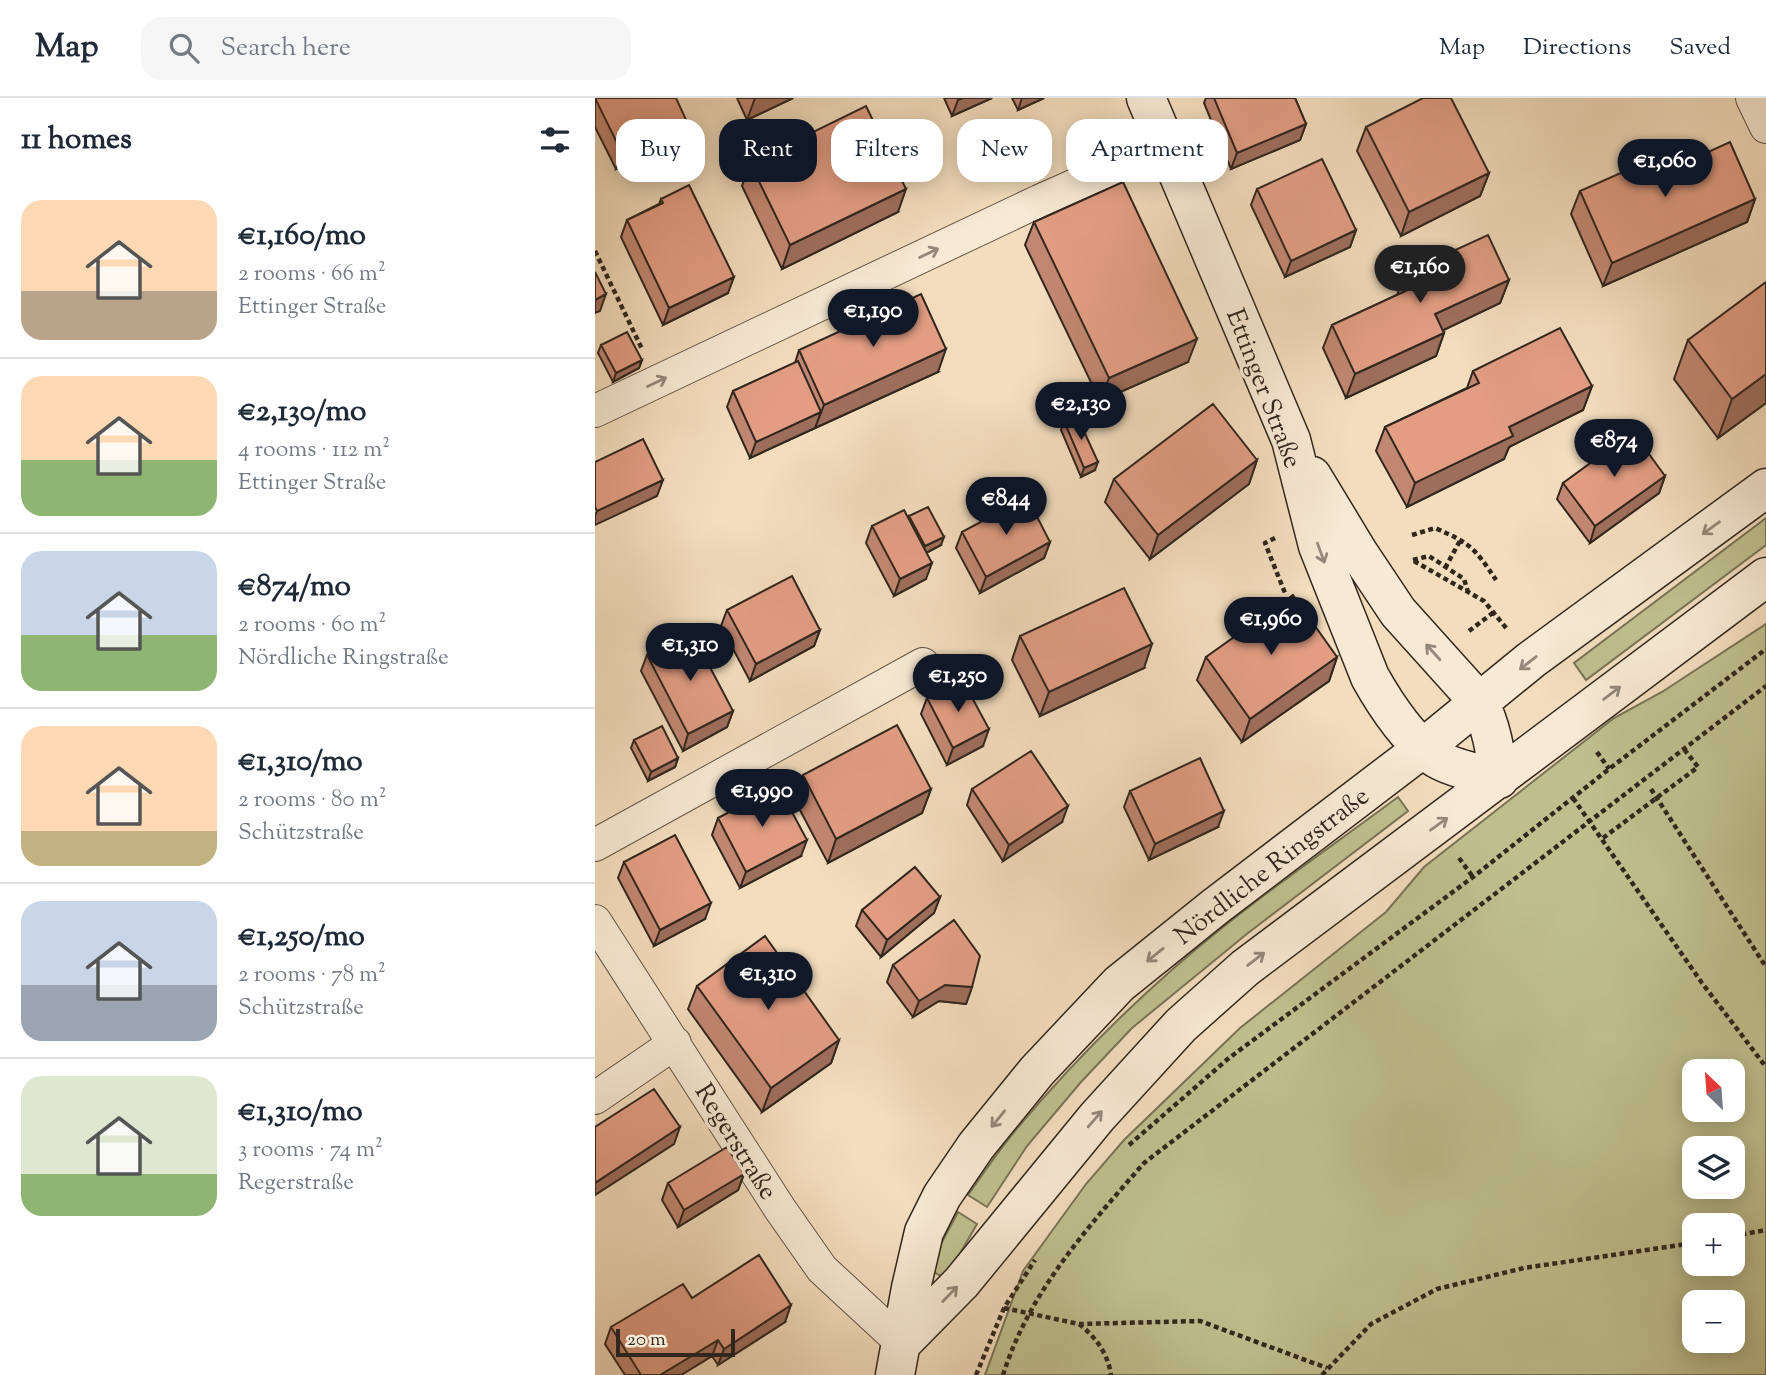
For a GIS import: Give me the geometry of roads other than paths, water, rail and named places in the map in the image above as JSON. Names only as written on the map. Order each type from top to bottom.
[{"type":"main road","name":"Ettinger Straße","points":[[1146,98],[1156,119]]},
{"type":"main road","name":"Ettinger Straße","points":[[1183,182],[1291,440],[1318,545],[1366,668],[1379,694],[1422,749]]},
{"type":"main road","points":[[1291,440],[1358,552],[1398,612],[1479,702],[1488,719],[1493,738],[1499,779]]},
{"type":"main road","name":"Nördliche Ringstraße","points":[[899,1359],[924,1232],[942,1196],[976,1146],[1037,1071],[1119,984],[1216,906],[1422,749],[1548,647],[1766,488]]},
{"type":"main road","points":[[899,1359],[1097,1117],[1181,1026],[1244,968],[1766,577]]},
{"type":"main road","points":[[1422,749],[1442,762],[1499,779]]},
{"type":"street","points":[[1752,98],[1766,127]]},
{"type":"street","points":[[595,411],[1082,182]]},
{"type":"street","points":[[595,845],[923,664]]},
{"type":"street","name":"Regerstraße","points":[[595,921],[780,1209],[822,1269],[899,1359]]},
{"type":"street","points":[[595,1098],[675,1043]]}]
